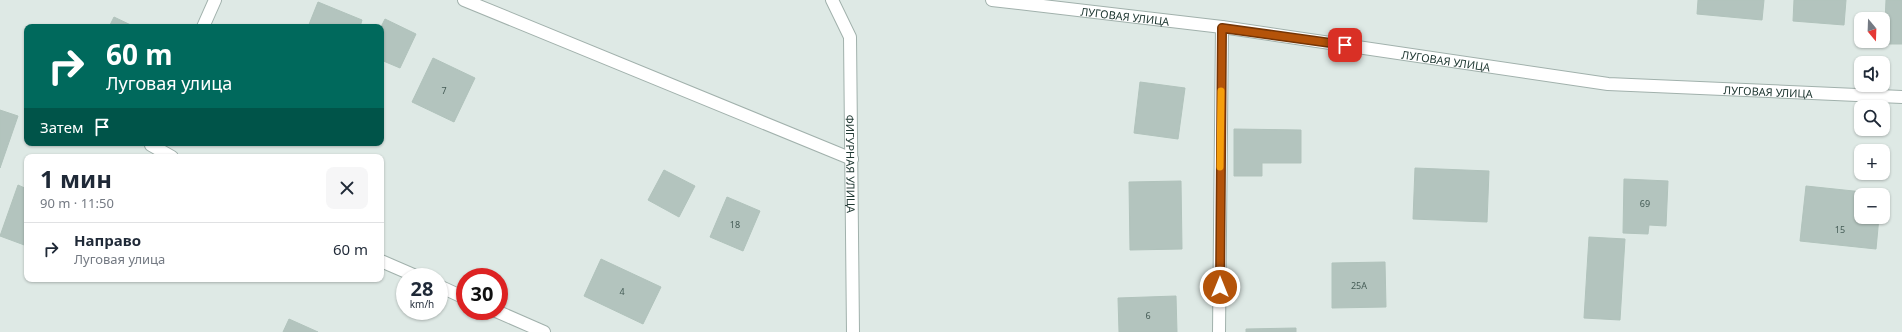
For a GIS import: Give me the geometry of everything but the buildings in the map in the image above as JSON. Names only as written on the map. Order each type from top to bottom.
[{"type":"street","points":[[204,24],[215,0]]},
{"type":"street","points":[[464,0],[852,159]]},
{"type":"street","name":"ФИГУРНАЯ УЛИЦА","points":[[832,0],[850,37],[853,332]]},
{"type":"street","name":"ЛУГОВАЯ УЛИЦА","points":[[992,0],[1222,28],[1608,84],[1902,98]]},
{"type":"street","points":[[1219,332],[1222,28]]},
{"type":"street","points":[[154,146],[167,154]]},
{"type":"street","points":[[384,262],[397,268]]},
{"type":"street","points":[[508,316],[544,332]]},
{"type":"slow traffic","points":[[1220,167],[1221,91]]},
{"type":"route","points":[[1220,287],[1222,28],[1345,45]]}]
